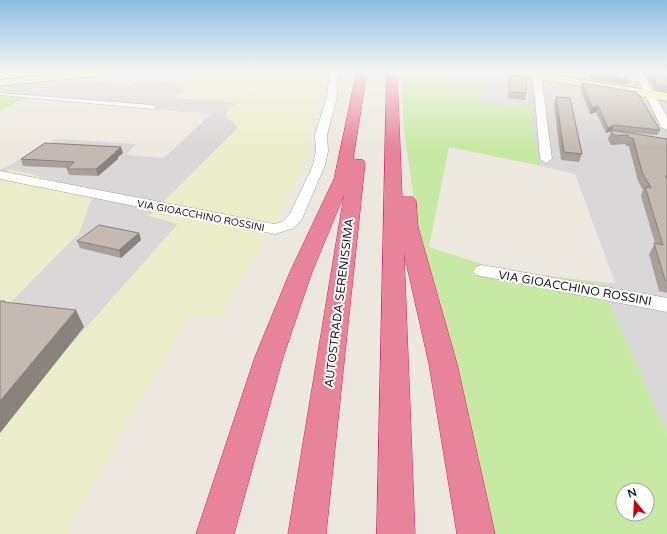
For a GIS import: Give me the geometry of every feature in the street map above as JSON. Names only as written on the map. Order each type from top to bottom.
[{"type":"highway","points":[[215,534],[269,357],[301,272],[342,179],[357,97]]},
{"type":"highway","name":"AUTOSTRADA SERENISSIMA","points":[[308,534],[366,97]]},
{"type":"highway","points":[[392,97],[396,534]]},
{"type":"highway","points":[[393,163],[408,204],[408,227],[443,364],[476,534]]},
{"type":"street","name":"VIA GIOACCHINO ROSSINI","points":[[0,175],[275,229],[288,225],[297,216],[320,165],[322,151],[321,135],[332,97]]},
{"type":"street","points":[[541,97],[546,159]]},
{"type":"street","points":[[651,97],[667,127]]},
{"type":"street","name":"VIA GIOACCHINO ROSSINI","points":[[482,271],[667,305]]},
{"type":"lane","points":[[34,97],[153,107]]},
{"type":"shaded area","points":[[52,97],[175,97],[173,98],[236,102],[239,127],[149,216],[179,223],[0,425],[0,313],[79,233],[94,191],[10,169],[0,176],[0,170],[57,139],[136,144],[126,155],[164,158],[211,114],[155,109],[158,105]]},
{"type":"shaded area","points":[[479,97],[667,98],[667,434],[600,282],[615,283],[575,174],[541,166],[530,123],[537,108],[478,101]]},
{"type":"green space","points":[[0,97],[25,98],[0,111]]},
{"type":"green space","points":[[320,97],[312,124],[307,135],[306,141],[309,148],[307,158],[278,217],[221,317],[189,316],[66,534],[0,534],[0,425],[178,224],[149,216],[238,128],[225,115],[236,102],[172,98]]},
{"type":"green space","points":[[402,97],[480,97],[479,101],[537,108],[530,123],[541,166],[449,147],[429,247],[504,271],[600,282],[667,434],[667,534],[474,534],[415,220],[413,192],[404,132]]},
{"type":"green space","points":[[10,169],[94,191],[79,233],[0,313],[0,176]]},
{"type":"building","points":[[556,97],[570,98],[582,154],[564,152]]},
{"type":"building","points":[[588,97],[640,97],[660,130],[614,125],[608,128],[598,106],[592,108]]},
{"type":"building","points":[[611,130],[667,139],[667,176],[665,176],[667,179],[667,281],[665,280],[654,243],[663,245],[645,187],[651,188],[642,172],[633,138],[629,138],[628,135],[614,136]]},
{"type":"building","points":[[45,143],[121,147],[96,169],[67,169],[74,162],[21,159]]},
{"type":"building","points":[[99,225],[139,233],[119,250],[77,241]]},
{"type":"building","points":[[0,301],[76,310],[0,401]]}]
